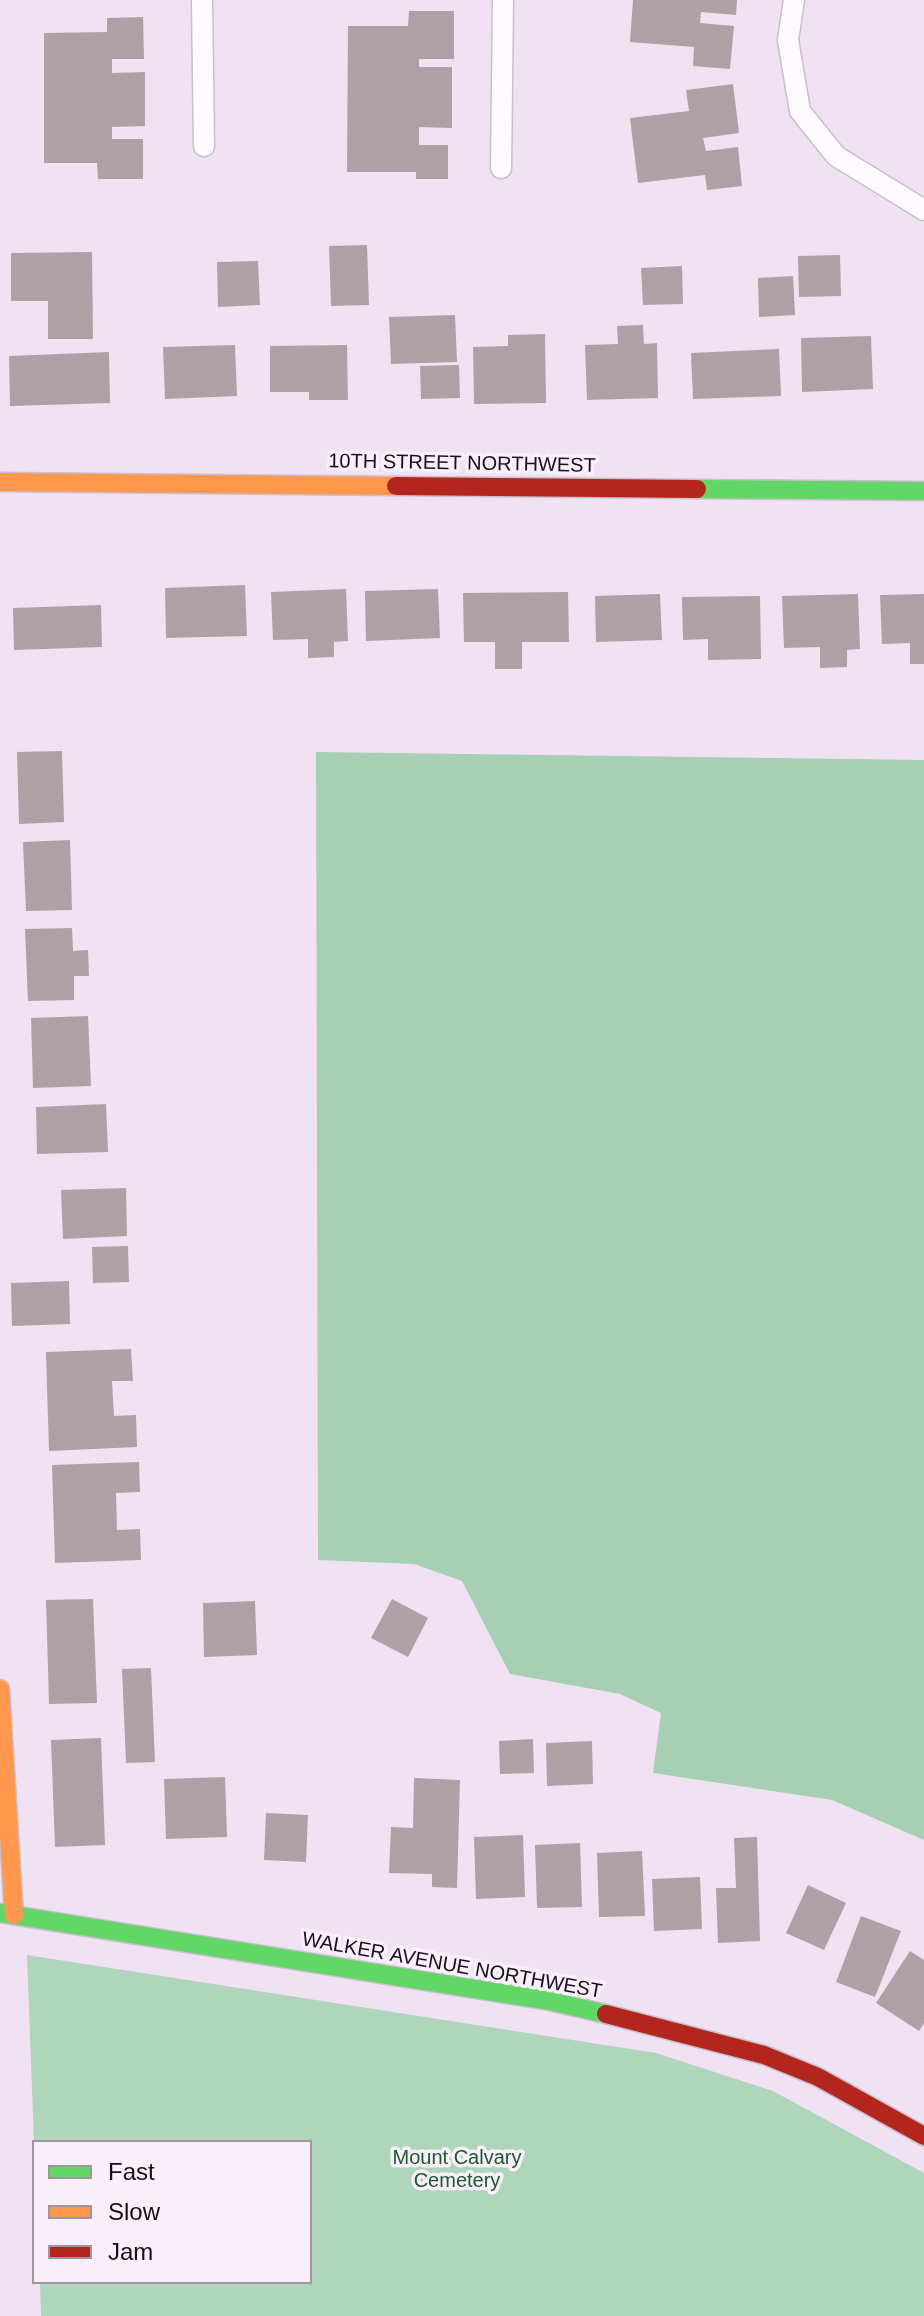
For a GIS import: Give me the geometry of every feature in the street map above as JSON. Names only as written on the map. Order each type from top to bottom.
[{"type":"street","name":"10TH STREET NORTHWEST","points":[[0,482],[924,491]]},
{"type":"street","points":[[0,1689],[7,1914]]},
{"type":"street","name":"WALKER AVENUE NORTHWEST","points":[[7,1914],[550,2001],[667,2029],[764,2055],[818,2077],[924,2136]]},
{"type":"lane","points":[[202,0],[204,146]]},
{"type":"lane","points":[[501,168],[503,0]]},
{"type":"lane","points":[[794,0],[788,40],[800,111],[836,156],[924,210]]},
{"type":"green space","points":[[316,752],[924,760],[924,1840],[832,1800],[653,1773],[661,1713],[620,1694],[510,1674],[462,1581],[414,1564],[318,1560]]},
{"type":"green space","name":"Mount Calvary Cemetery","points":[[27,1955],[656,2053],[773,2091],[924,2173],[924,2316],[41,2316],[40,2284],[312,2284],[312,2140],[34,2140]]},
{"type":"building","points":[[633,0],[737,0],[736,15],[701,12],[700,23],[734,26],[730,69],[693,66],[694,47],[630,42]]},
{"type":"building","points":[[409,11],[454,11],[454,59],[419,59],[419,67],[452,67],[452,128],[419,127],[419,145],[448,145],[448,179],[416,179],[416,172],[347,172],[348,26],[408,26]]},
{"type":"building","points":[[143,17],[144,59],[112,59],[112,73],[145,72],[145,126],[112,127],[112,139],[143,139],[143,179],[98,179],[97,163],[44,163],[44,33],[107,32],[107,18]]},
{"type":"building","points":[[733,84],[739,133],[703,138],[706,151],[738,147],[742,186],[707,190],[705,175],[638,183],[630,118],[689,111],[686,90]]},
{"type":"building","points":[[367,245],[369,305],[331,306],[329,246]]},
{"type":"building","points":[[92,252],[93,339],[48,339],[48,301],[11,301],[11,253]]},
{"type":"building","points":[[840,255],[841,296],[799,297],[798,256]]},
{"type":"building","points":[[258,261],[260,305],[218,307],[217,262]]},
{"type":"building","points":[[682,266],[683,304],[643,305],[641,268]]},
{"type":"building","points":[[793,276],[795,315],[759,317],[758,278]]},
{"type":"building","points":[[455,315],[457,362],[391,364],[389,317]]},
{"type":"building","points":[[643,325],[644,344],[657,343],[658,398],[587,400],[585,345],[618,344],[617,326]]},
{"type":"building","points":[[545,334],[546,403],[474,404],[473,347],[508,346],[508,335]]},
{"type":"building","points":[[871,336],[873,389],[802,392],[801,338]]},
{"type":"building","points":[[235,345],[237,396],[165,399],[163,347]]},
{"type":"building","points":[[347,345],[348,400],[309,400],[309,392],[270,392],[270,346]]},
{"type":"building","points":[[779,349],[781,396],[693,399],[691,353]]},
{"type":"building","points":[[109,352],[110,403],[10,406],[9,356]]},
{"type":"building","points":[[459,365],[460,398],[421,399],[420,366]]},
{"type":"building","points":[[245,585],[247,636],[166,638],[165,588]]},
{"type":"building","points":[[346,589],[348,641],[334,642],[334,657],[308,658],[308,639],[273,640],[271,592]]},
{"type":"building","points":[[438,589],[440,638],[366,641],[365,591]]},
{"type":"building","points":[[568,592],[569,642],[522,642],[522,669],[495,669],[495,642],[464,642],[463,593]]},
{"type":"building","points":[[660,594],[662,640],[596,642],[595,596]]},
{"type":"building","points":[[858,594],[860,649],[847,650],[847,667],[820,668],[820,647],[784,648],[782,596]]},
{"type":"building","points":[[924,594],[924,664],[910,664],[910,643],[882,644],[880,595]]},
{"type":"building","points":[[760,596],[761,659],[708,660],[708,639],[683,640],[682,597]]},
{"type":"building","points":[[101,605],[102,647],[14,650],[13,608]]},
{"type":"building","points":[[62,751],[64,822],[19,824],[17,752]]},
{"type":"building","points":[[70,840],[72,910],[26,911],[23,842]]},
{"type":"building","points":[[72,928],[73,951],[88,950],[89,976],[74,976],[74,1000],[28,1001],[25,929]]},
{"type":"building","points":[[88,1016],[91,1086],[33,1088],[31,1018]]},
{"type":"building","points":[[106,1104],[108,1152],[37,1154],[36,1107]]},
{"type":"building","points":[[126,1188],[127,1236],[63,1239],[61,1190]]},
{"type":"building","points":[[128,1246],[129,1282],[93,1283],[92,1247]]},
{"type":"building","points":[[69,1281],[70,1324],[12,1326],[11,1283]]},
{"type":"building","points":[[131,1349],[133,1381],[112,1381],[114,1416],[136,1415],[137,1447],[49,1451],[46,1352]]},
{"type":"building","points":[[139,1462],[140,1492],[116,1493],[117,1530],[140,1529],[141,1560],[55,1563],[52,1465]]},
{"type":"building","points":[[93,1599],[97,1703],[49,1704],[46,1600]]},
{"type":"building","points":[[392,1599],[428,1618],[408,1657],[371,1638]]},
{"type":"building","points":[[255,1601],[257,1655],[204,1657],[203,1603]]},
{"type":"building","points":[[151,1668],[155,1762],[126,1763],[122,1669]]},
{"type":"building","points":[[101,1738],[105,1845],[55,1847],[51,1740]]},
{"type":"building","points":[[533,1739],[534,1773],[500,1774],[499,1741]]},
{"type":"building","points":[[592,1741],[593,1784],[547,1786],[546,1743]]},
{"type":"building","points":[[225,1777],[227,1837],[166,1839],[164,1779]]},
{"type":"building","points":[[414,1778],[460,1780],[457,1888],[432,1887],[432,1874],[389,1873],[391,1827],[413,1828]]},
{"type":"building","points":[[266,1813],[308,1815],[306,1862],[264,1860]]},
{"type":"building","points":[[523,1835],[525,1897],[476,1899],[474,1837]]},
{"type":"building","points":[[757,1837],[760,1941],[718,1943],[716,1888],[736,1888],[734,1838]]},
{"type":"building","points":[[580,1843],[582,1907],[537,1908],[535,1845]]},
{"type":"building","points":[[642,1851],[645,1916],[599,1917],[597,1853]]},
{"type":"building","points":[[700,1877],[702,1929],[654,1931],[652,1879]]},
{"type":"building","points":[[808,1885],[846,1903],[824,1950],[786,1933]]},
{"type":"building","points":[[861,1916],[901,1931],[875,1997],[836,1982]]},
{"type":"building","points":[[910,1951],[924,1960],[924,2023],[919,2031],[876,2003]]},
{"type":"traffic: fast","points":[[697,489],[924,491]]},
{"type":"traffic: fast","points":[[0,1913],[550,2001],[606,2014]]},
{"type":"traffic: slow","points":[[0,482],[396,486]]},
{"type":"traffic: slow","points":[[0,1689],[14,1915]]},
{"type":"traffic: jam","points":[[396,486],[697,489]]},
{"type":"traffic: jam","points":[[606,2014],[764,2055],[818,2077],[924,2136]]}]
